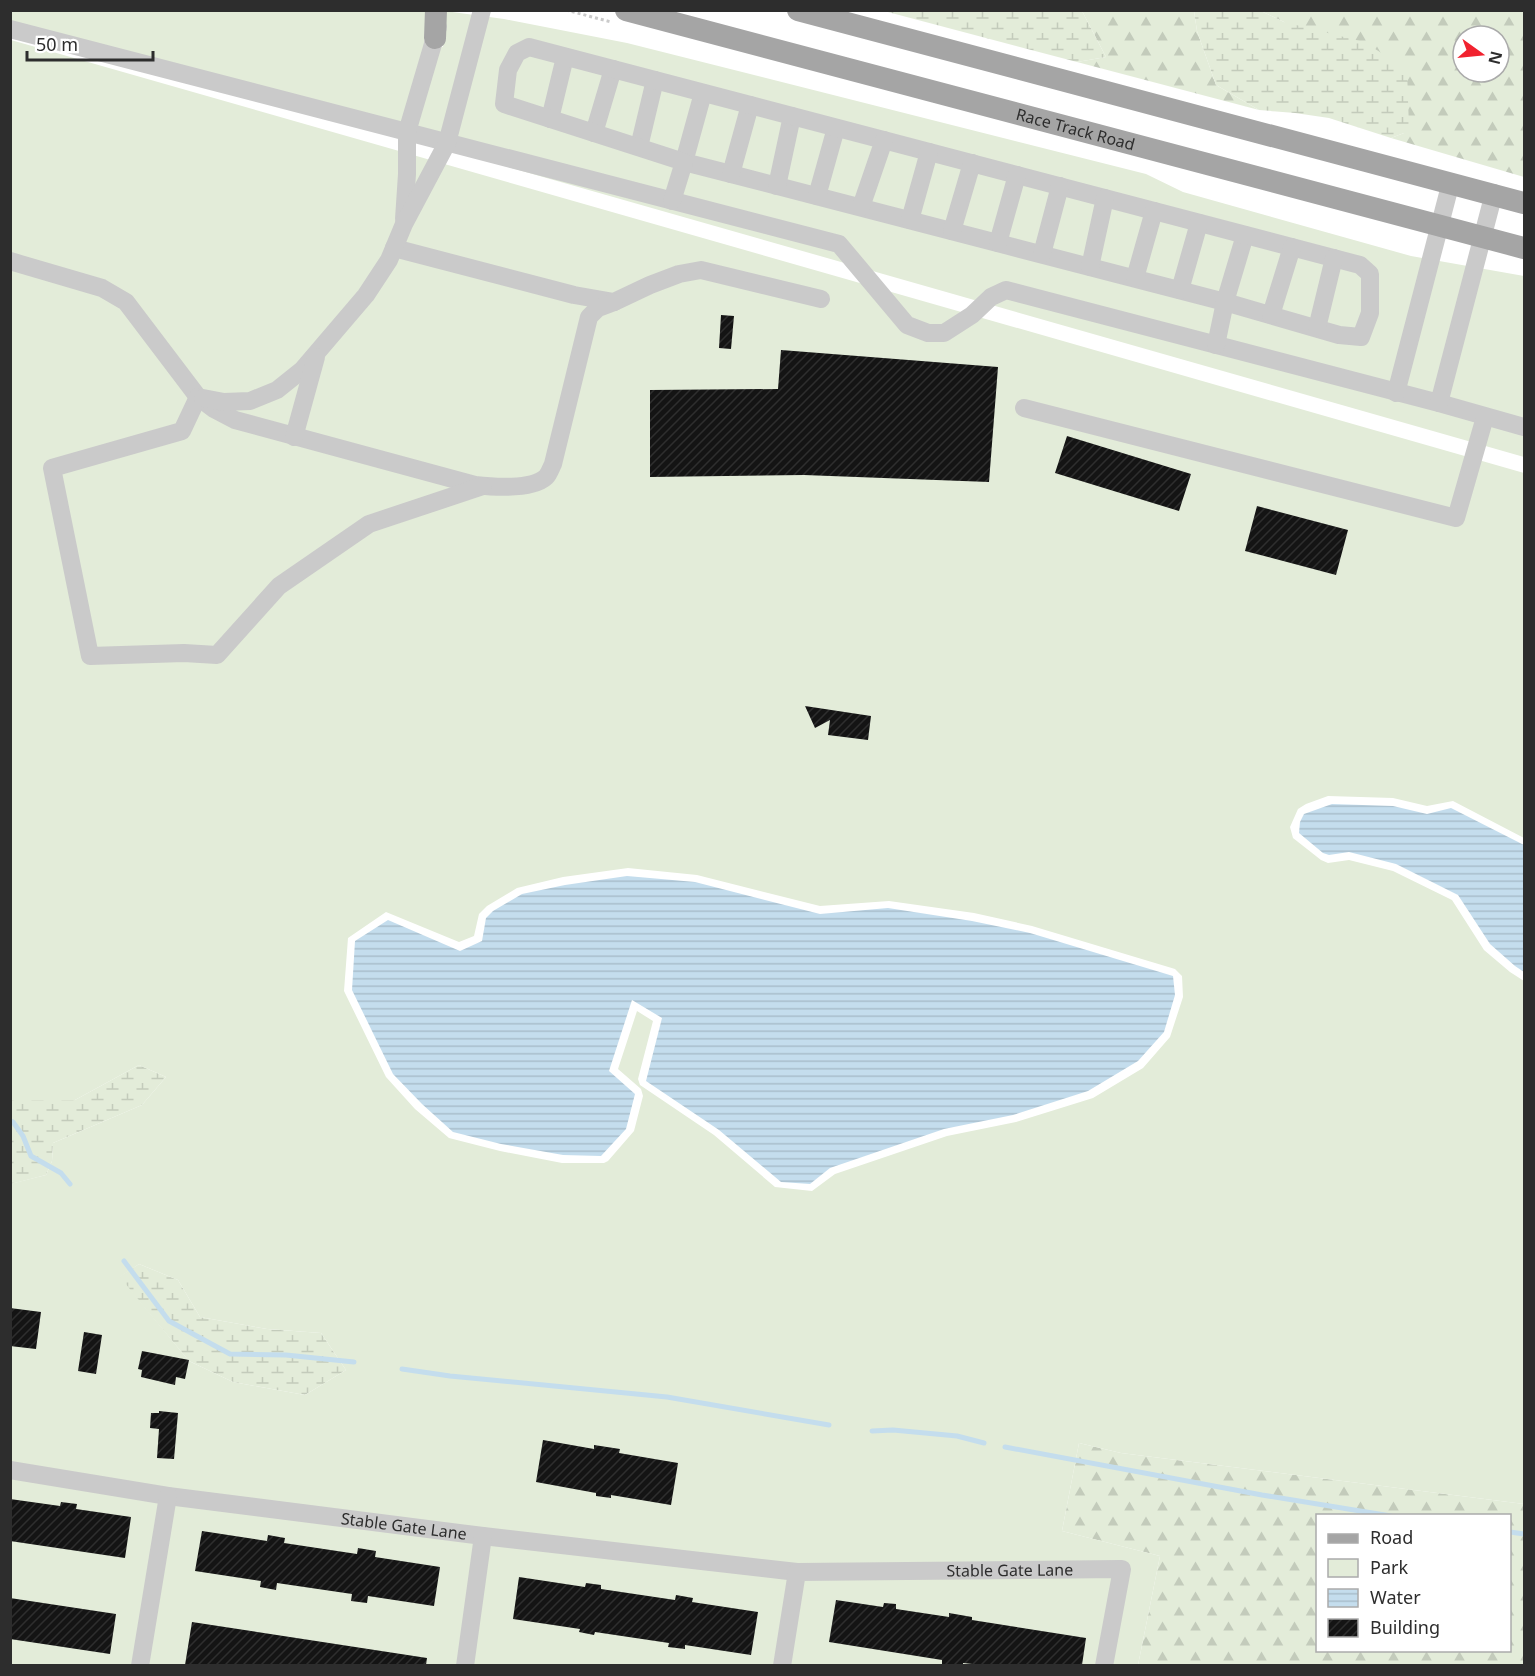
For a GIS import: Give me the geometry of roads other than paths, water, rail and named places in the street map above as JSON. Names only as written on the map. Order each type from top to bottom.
[{"type":"main road","points":[[435,38],[436,10]]},
{"type":"main road","name":"Race Track Road","points":[[626,10],[1524,248]]},
{"type":"main road","points":[[798,10],[1524,202]]},
{"type":"lane","points":[[404,224],[407,174],[406,132],[443,10]]},
{"type":"lane","points":[[198,397],[224,402],[250,401],[277,390],[302,370],[366,295],[389,260],[404,224],[447,143],[482,10]]},
{"type":"lane","points":[[10,28],[839,244],[907,325],[928,333],[945,333],[972,315],[991,297],[1006,290],[1524,427]]},
{"type":"lane","points":[[529,47],[565,57],[1360,265],[1370,274],[1370,313],[1361,337],[1339,335],[1226,302],[684,162],[504,104],[508,70],[517,53],[529,47]]},
{"type":"lane","points":[[550,119],[565,57]]},
{"type":"lane","points":[[594,133],[613,69]]},
{"type":"lane","points":[[639,147],[655,80]]},
{"type":"lane","points":[[672,201],[703,93]]},
{"type":"lane","points":[[731,174],[750,105]]},
{"type":"lane","points":[[777,186],[792,116]]},
{"type":"lane","points":[[817,196],[836,128]]},
{"type":"lane","points":[[861,207],[884,140]]},
{"type":"lane","points":[[910,220],[929,152]]},
{"type":"lane","points":[[952,231],[972,163]]},
{"type":"lane","points":[[998,243],[1017,175]]},
{"type":"lane","points":[[1396,393],[1451,182]]},
{"type":"lane","points":[[1042,254],[1060,186]]},
{"type":"lane","points":[[1439,403],[1494,194]]},
{"type":"lane","points":[[1090,267],[1105,198]]},
{"type":"lane","points":[[1135,279],[1154,211]]},
{"type":"lane","points":[[1180,290],[1199,223]]},
{"type":"lane","points":[[1216,345],[1245,235]]},
{"type":"lane","points":[[1271,315],[1292,247]]},
{"type":"lane","points":[[394,248],[574,295],[614,302]]},
{"type":"lane","points":[[1317,328],[1334,258]]},
{"type":"lane","points":[[10,261],[102,288],[126,302],[198,397],[214,410],[236,420],[294,437],[496,488],[536,483],[546,477],[553,464],[589,317],[598,308],[669,277],[701,270],[821,299]]},
{"type":"lane","points":[[294,437],[317,352]]},
{"type":"lane","points":[[198,397],[182,431],[52,468],[90,656],[184,653],[217,655],[279,586],[369,524],[483,486]]},
{"type":"lane","points":[[1024,408],[1455,518],[1485,417]]},
{"type":"lane","name":"Stable Gate Lane","points":[[10,1470],[168,1496],[483,1536],[797,1572],[1122,1569],[1104,1665]]},
{"type":"lane","points":[[140,1665],[168,1496]]},
{"type":"lane","points":[[465,1665],[483,1536]]},
{"type":"lane","points":[[782,1665],[797,1572]]},
{"type":"water","points":[[1332,804],[1393,806],[1427,814],[1451,808],[1524,845],[1524,972],[1490,944],[1458,895],[1396,864],[1349,852],[1329,855],[1323,853],[1299,833],[1300,822],[1304,814]]},
{"type":"water","points":[[627,876],[695,882],[820,914],[888,908],[1030,933],[1173,976],[1175,995],[1164,1032],[1138,1061],[1088,1091],[1013,1115],[944,1129],[830,1168],[810,1184],[781,1182],[719,1130],[646,1081],[662,1018],[632,1000],[609,1071],[635,1094],[626,1129],[601,1156],[563,1155],[501,1144],[453,1132],[393,1074],[352,990],[355,941],[388,920],[460,951],[482,941],[486,918],[493,911],[522,894]]},
{"type":"waterway","points":[[10,1121],[23,1136],[31,1156],[61,1173],[70,1184]]},
{"type":"waterway","points":[[124,1261],[169,1321],[230,1354],[286,1355],[354,1362]]},
{"type":"waterway","points":[[402,1369],[450,1376],[667,1397],[829,1425]]},
{"type":"waterway","points":[[872,1431],[893,1430],[957,1436],[984,1443]]},
{"type":"waterway","points":[[1005,1447],[1262,1495],[1379,1514]]},
{"type":"waterway","points":[[1511,1532],[1524,1534]]}]
